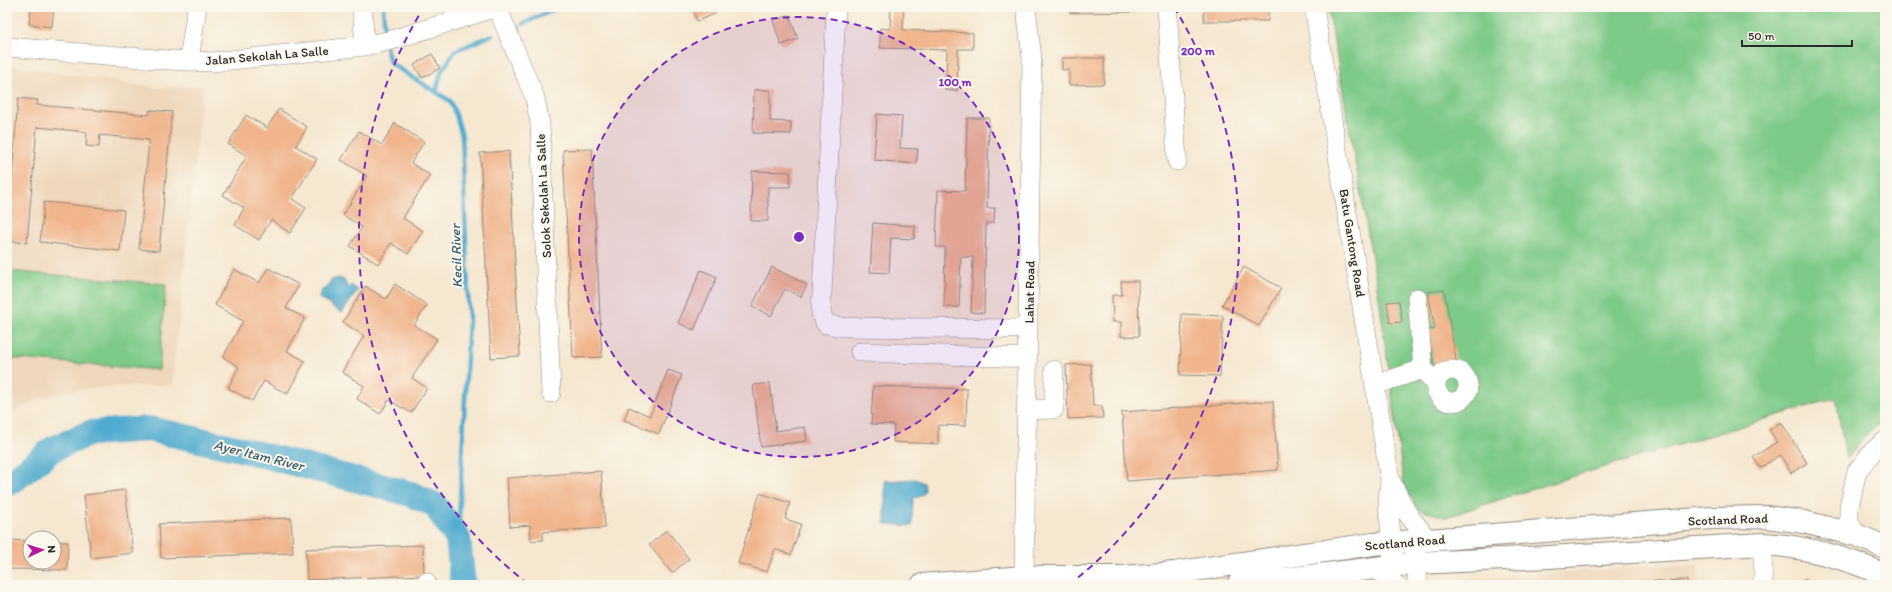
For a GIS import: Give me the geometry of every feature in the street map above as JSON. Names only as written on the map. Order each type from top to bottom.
[{"type":"main road","name":"Scotland Road","points":[[922,585],[1024,577],[1123,577],[1174,573],[1391,542],[1712,518],[1766,517],[1804,522],[1856,535],[1885,547]]},
{"type":"main road","name":"Scotland Road","points":[[1238,585],[1388,572],[1416,563],[1549,557],[1763,544],[1784,545],[1815,550],[1854,562],[1885,574]]},
{"type":"street","points":[[190,60],[197,7]]},
{"type":"street","points":[[362,7],[365,46]]},
{"type":"street","name":"Jalan Sekolah La Salle","points":[[7,47],[168,60],[212,62],[365,46],[392,40],[497,7]]},
{"type":"street","name":"Solok Sekolah La Salle","points":[[497,7],[535,98],[540,124],[551,393]]},
{"type":"street","name":"Lahat Road","points":[[1024,577],[1032,59],[1026,7]]},
{"type":"street","points":[[1166,7],[1177,161]]},
{"type":"street","name":"Batu Gantong Road","points":[[1314,7],[1390,480],[1388,503],[1391,542],[1388,572]]},
{"type":"street","points":[[836,11],[821,313],[826,324],[841,327],[1028,330]]},
{"type":"street","points":[[1417,298],[1423,369],[1436,384]]},
{"type":"street","points":[[860,352],[1028,358]]},
{"type":"street","points":[[1375,385],[1423,369]]},
{"type":"street","points":[[1027,410],[1054,409],[1054,370]]},
{"type":"street","points":[[1856,535],[1849,521],[1849,507],[1857,471],[1873,451],[1885,441]]},
{"type":"street","name":"Batu Gantong Road","points":[[1390,480],[1421,540]]},
{"type":"street","points":[[1418,585],[1416,563],[1421,540]]},
{"type":"street","points":[[1763,544],[1764,585]]},
{"type":"shaded area","points":[[7,65],[157,88],[203,86],[172,385],[104,387],[58,393],[33,401],[7,415]]},
{"type":"shaded area","points":[[1698,565],[1699,585],[1444,585],[1453,581],[1649,566]]},
{"type":"green space","points":[[1328,7],[1885,7],[1885,420],[1872,429],[1846,459],[1836,398],[1561,480],[1446,517],[1419,510],[1404,486],[1379,298]]},
{"type":"green space","points":[[7,271],[166,284],[159,370],[7,358]]},
{"type":"water","points":[[339,278],[344,280],[348,288],[351,285],[358,290],[342,313],[318,297],[323,289],[327,291],[326,288],[331,280]]},
{"type":"water","points":[[915,479],[924,483],[925,490],[921,496],[913,498],[912,526],[885,524],[885,481]]},
{"type":"building","points":[[31,7],[54,7],[52,27],[29,24]]},
{"type":"building","points":[[692,7],[713,7],[715,14],[697,21]]},
{"type":"building","points":[[891,7],[904,7],[903,30],[973,33],[973,49],[958,49],[957,91],[945,90],[947,50],[880,48],[880,28],[890,29]]},
{"type":"building","points":[[1070,7],[1136,7],[1136,12],[1070,13]]},
{"type":"building","points":[[1204,7],[1268,7],[1268,21],[1204,21]]},
{"type":"building","points":[[789,15],[798,39],[781,45],[773,21]]},
{"type":"building","points":[[432,54],[440,68],[422,78],[414,65]]},
{"type":"building","points":[[1062,58],[1104,58],[1104,84],[1069,85],[1069,69],[1062,70]]},
{"type":"building","points":[[754,90],[770,90],[770,121],[791,122],[791,134],[753,133]]},
{"type":"building","points":[[18,98],[38,100],[37,105],[149,115],[150,110],[172,112],[159,251],[139,249],[149,140],[100,135],[99,147],[86,146],[87,132],[37,127],[27,243],[7,241]]},
{"type":"building","points":[[279,109],[307,127],[296,146],[317,159],[292,199],[306,208],[290,233],[271,220],[259,240],[235,225],[244,208],[223,195],[247,156],[228,144],[246,115],[267,128]]},
{"type":"building","points":[[877,114],[902,116],[900,148],[918,149],[916,164],[874,160]]},
{"type":"building","points":[[967,118],[989,118],[987,208],[995,208],[994,223],[986,223],[984,313],[971,312],[973,257],[961,257],[959,307],[944,307],[945,247],[936,247],[938,190],[965,191]]},
{"type":"building","points":[[395,123],[424,142],[411,163],[430,175],[403,218],[423,231],[408,254],[391,243],[378,264],[350,246],[362,227],[343,215],[367,176],[341,160],[359,131],[382,145]]},
{"type":"building","points":[[592,149],[602,357],[573,358],[563,150]]},
{"type":"building","points":[[509,151],[520,356],[491,358],[480,153]]},
{"type":"building","points":[[752,171],[790,172],[790,187],[768,187],[768,221],[751,221]]},
{"type":"building","points":[[44,202],[124,210],[120,251],[40,242]]},
{"type":"building","points":[[873,223],[915,226],[914,239],[891,238],[889,273],[870,272]]},
{"type":"building","points":[[772,267],[807,285],[801,297],[785,289],[771,316],[752,306]]},
{"type":"building","points":[[1244,267],[1281,288],[1259,326],[1222,305]]},
{"type":"building","points":[[268,268],[299,285],[286,308],[305,318],[287,351],[305,361],[287,394],[264,381],[252,401],[228,388],[239,367],[223,357],[243,321],[215,305],[234,269],[259,283]]},
{"type":"building","points":[[701,270],[717,277],[694,330],[678,323]]},
{"type":"building","points":[[1121,281],[1138,281],[1139,336],[1121,337],[1121,322],[1113,322],[1112,295],[1122,295]]},
{"type":"building","points":[[395,284],[427,305],[414,325],[437,339],[412,378],[427,388],[411,413],[389,400],[380,414],[357,399],[364,386],[342,372],[364,336],[343,322],[365,286],[386,299]]},
{"type":"building","points":[[1444,290],[1457,366],[1435,370],[1428,330],[1435,329],[1428,292]]},
{"type":"building","points":[[1399,301],[1402,322],[1390,323],[1387,302]]},
{"type":"building","points":[[1182,314],[1223,316],[1220,376],[1180,375]]},
{"type":"building","points":[[1091,364],[1093,406],[1102,406],[1103,418],[1068,419],[1066,365]]},
{"type":"building","points":[[668,370],[682,375],[659,434],[624,420],[629,407],[650,416]]},
{"type":"building","points":[[770,383],[776,431],[805,427],[807,441],[761,447],[753,385]]},
{"type":"building","points":[[873,386],[967,389],[966,426],[938,425],[938,444],[893,442],[894,425],[871,424]]},
{"type":"building","points":[[1273,401],[1278,470],[1127,481],[1122,412]]},
{"type":"building","points":[[1781,422],[1807,463],[1791,473],[1780,455],[1760,468],[1753,457],[1777,442],[1769,430]]},
{"type":"building","points":[[601,471],[605,528],[543,532],[543,540],[531,541],[530,525],[510,527],[507,478]]},
{"type":"building","points":[[125,490],[133,553],[91,558],[84,495]]},
{"type":"building","points":[[760,493],[790,503],[785,519],[801,524],[791,555],[775,549],[767,572],[738,563]]},
{"type":"building","points":[[291,518],[293,553],[161,558],[159,524]]},
{"type":"building","points":[[667,530],[689,559],[672,573],[649,545]]},
{"type":"building","points":[[7,540],[22,541],[22,569],[7,569]]},
{"type":"building","points":[[62,542],[68,542],[67,570],[62,570]]},
{"type":"building","points":[[423,545],[424,575],[307,580],[306,549]]},
{"type":"building","points":[[1804,579],[1821,585],[1803,585]]},
{"type":"building","points":[[1687,580],[1687,585],[1622,585],[1622,582]]},
{"type":"building","points":[[1620,583],[1620,585],[1592,585],[1592,584]]},
{"type":"waterway","name":"Kecil River","points":[[383,7],[385,37]]},
{"type":"waterway","points":[[523,24],[559,7]]},
{"type":"waterway","points":[[436,92],[441,72],[455,51],[492,35]]},
{"type":"waterway","name":"Kecil River","points":[[386,47],[390,63],[450,101],[462,136],[469,318],[458,539]]},
{"type":"waterway","name":"Ayer Itam River","points":[[7,483],[11,482],[53,449],[90,433],[149,429],[240,449],[411,494],[435,505],[458,539],[463,585]]}]
